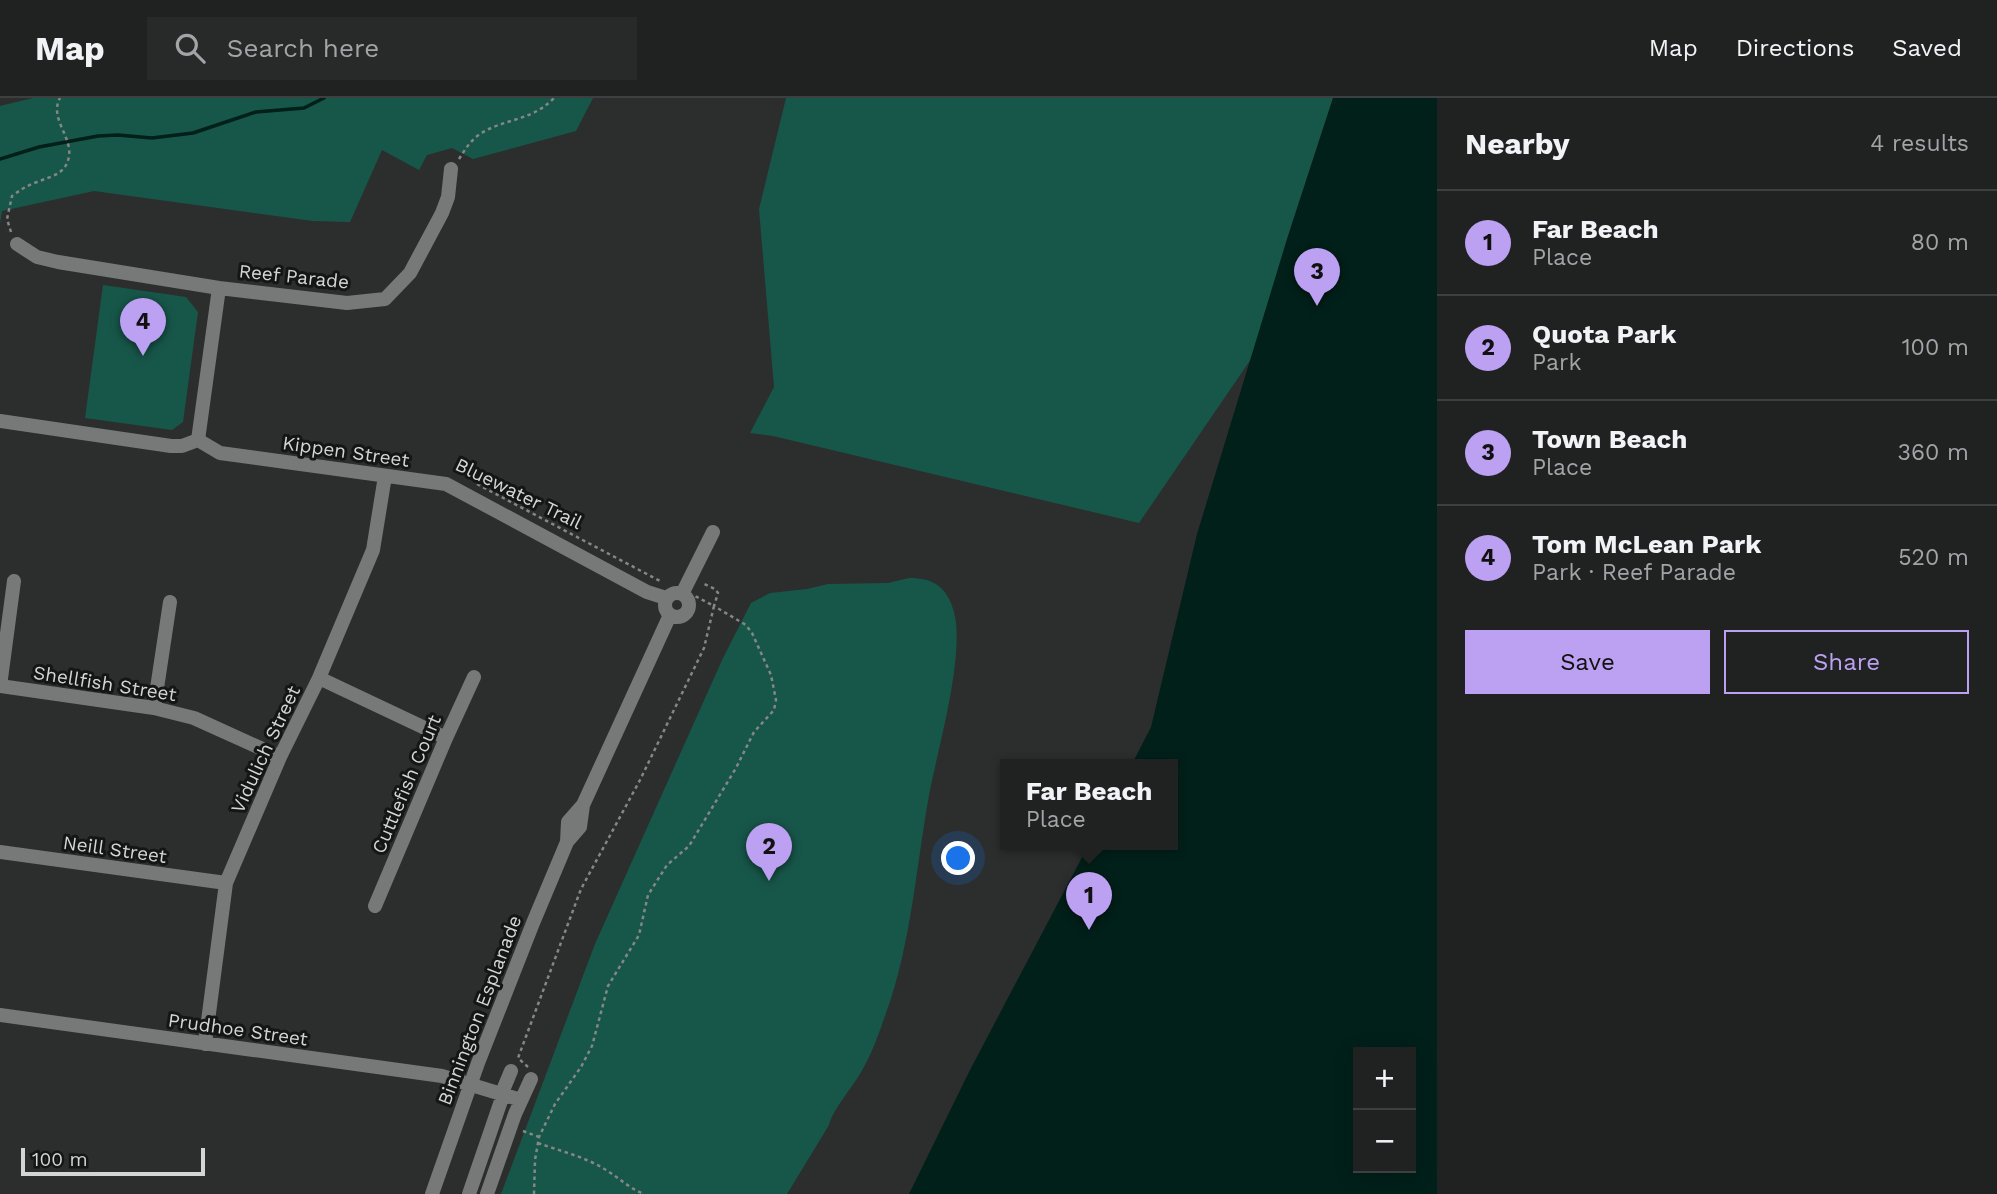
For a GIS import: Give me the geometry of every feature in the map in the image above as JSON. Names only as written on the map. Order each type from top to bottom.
[{"type":"street","name":"Reef Parade","points":[[18,244],[37,257],[58,262],[219,288],[348,303],[385,299],[410,273],[442,213],[448,197],[451,169]]},
{"type":"street","name":"Reef Parade","points":[[198,440],[219,288]]},
{"type":"street","points":[[0,421],[171,446],[182,446],[198,440]]},
{"type":"street","name":"Kippen Street","points":[[198,440],[220,453],[446,484],[647,592],[666,598]]},
{"type":"street","name":"Vidulich Street","points":[[205,1044],[226,883],[280,757],[319,678],[373,550],[385,476]]},
{"type":"street","name":"Binnington Esplanade","points":[[432,1194],[470,1084],[567,842],[581,826],[583,805],[670,615],[678,617],[688,611],[688,600],[683,592],[713,531]]},
{"type":"street","points":[[0,687],[14,581]]},
{"type":"street","points":[[670,615],[665,608],[666,598],[683,592]]},
{"type":"street","points":[[154,708],[170,602]]},
{"type":"street","name":"Cuttlefish Court","points":[[375,906],[474,677]]},
{"type":"street","points":[[319,678],[446,738]]},
{"type":"street","name":"Shellfish Street","points":[[0,687],[154,708],[194,718],[280,757]]},
{"type":"street","name":"Neill Street","points":[[0,852],[226,883]]},
{"type":"street","name":"Prudhoe Street","points":[[0,1015],[435,1075],[521,1100]]},
{"type":"street","points":[[469,1194],[511,1071]]},
{"type":"street","points":[[487,1194],[532,1075]]},
{"type":"path","points":[[18,244],[7,219],[12,196],[37,182],[58,175],[67,164],[69,148],[57,113],[60,98]]},
{"type":"path","points":[[451,169],[474,139],[491,129],[535,114],[554,98]]},
{"type":"path","name":"Bluewater Trail","points":[[471,482],[746,625],[771,675],[776,700],[774,710],[754,732],[689,846],[667,865],[648,895],[639,935],[608,986],[592,1046],[581,1068],[555,1104],[539,1137],[534,1194]]},
{"type":"path","points":[[532,1075],[518,1058],[571,913],[581,889],[640,780],[706,641],[718,596],[715,589],[690,577]]},
{"type":"path","points":[[517,1129],[539,1137]]},
{"type":"path","points":[[538,1143],[590,1161],[607,1170],[632,1190],[644,1194]]},
{"type":"green space","points":[[33,98],[593,98],[576,131],[473,159],[452,148],[427,155],[419,170],[382,150],[350,222],[313,221],[94,191],[2,211],[0,224],[0,106]]},
{"type":"green space","points":[[786,98],[1333,98],[1251,359],[1139,523],[773,436],[750,433],[774,387],[759,209]]},
{"type":"green space","points":[[103,285],[186,297],[198,312],[183,422],[172,430],[85,418]]},
{"type":"green space","points":[[909,578],[932,582],[948,596],[954,612],[956,651],[908,930],[895,986],[869,1058],[787,1194],[501,1194],[595,944],[723,658],[751,603],[770,593],[828,584],[888,583]]},
{"type":"shaded area","points":[[1333,98],[1437,98],[1437,1194],[909,1194],[970,1070],[1086,850],[1178,850],[1178,759],[1135,759],[1151,727],[1197,534]]},
{"type":"waterway","points":[[0,159],[39,147],[98,136],[152,138],[193,133],[256,112],[304,108],[324,98]]},
{"type":"place","name":"Town Beach","points":[[1317,306]]},
{"type":"place","name":"Tom McLean Park","points":[[143,356]]},
{"type":"place","name":"Quota Park","points":[[769,881]]},
{"type":"place","name":"Far Beach","points":[[1089,930]]}]
